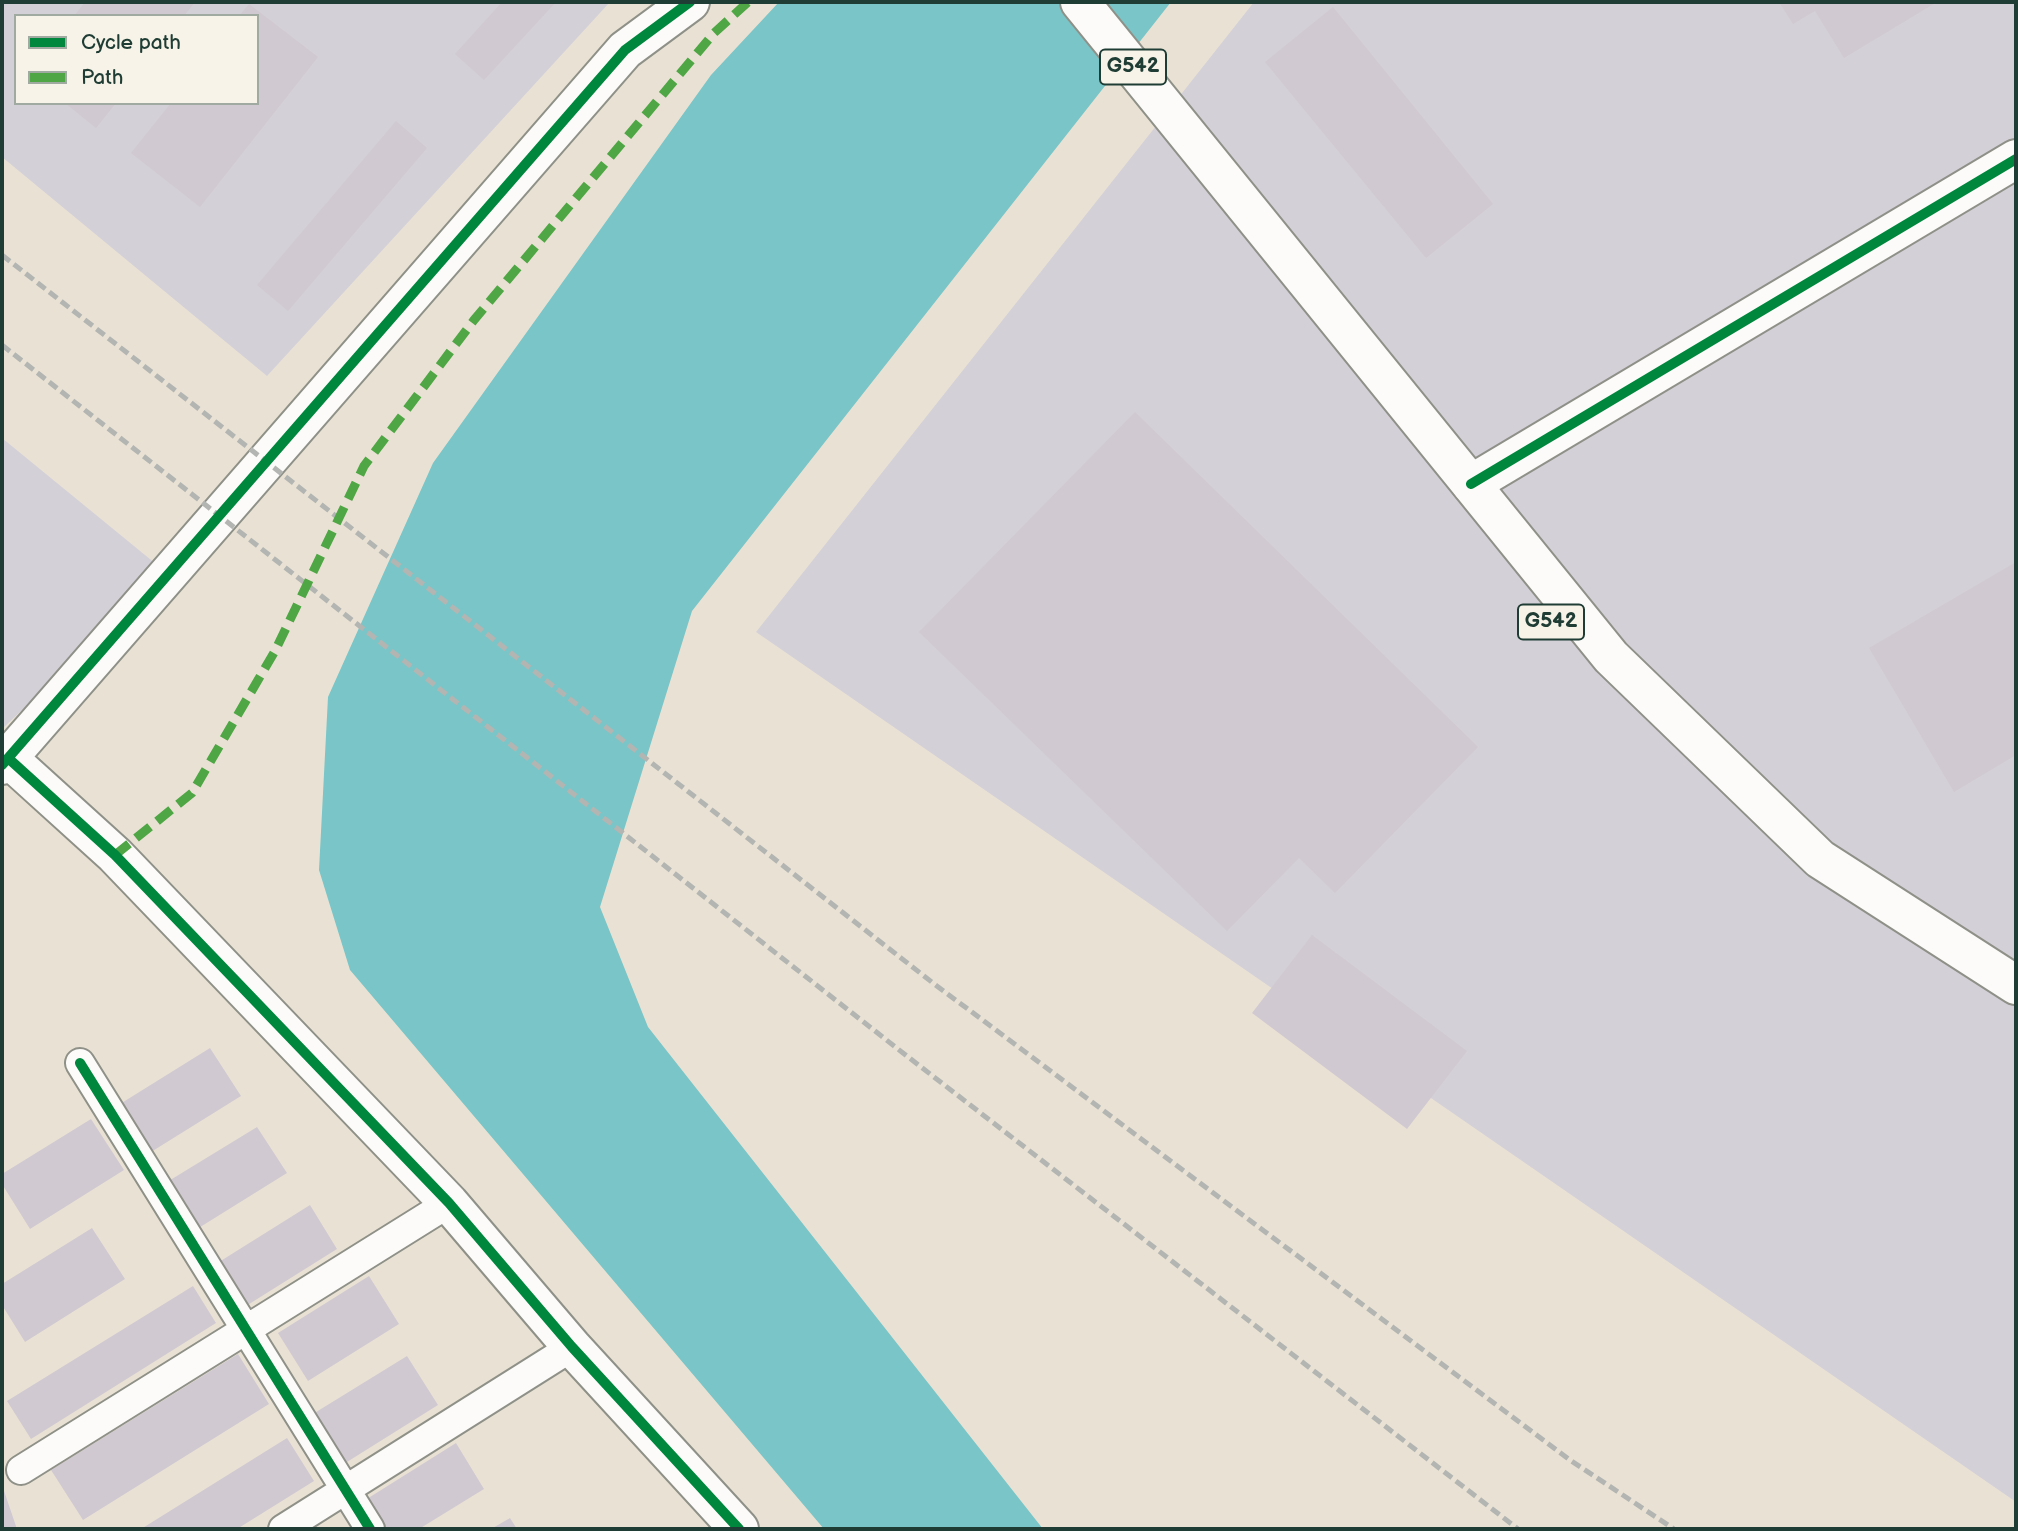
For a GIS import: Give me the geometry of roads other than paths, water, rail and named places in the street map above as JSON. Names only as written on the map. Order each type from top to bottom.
[{"type":"main road","points":[[690,2],[625,50],[5,762],[115,855],[449,1203],[572,1347],[738,1529]]},
{"type":"main road","name":"G542","points":[[1080,2],[1611,657],[1820,859],[2016,985]]},
{"type":"main road","name":"G542","points":[[1186,131],[1452,500],[1592,673],[1805,878],[2016,1014]]},
{"type":"main road","points":[[1472,484],[2016,159]]},
{"type":"street","points":[[80,1063],[370,1529]]},
{"type":"street","points":[[21,1470],[449,1203]]},
{"type":"street","points":[[284,1529],[572,1347]]},
{"type":"water","points":[[779,2],[1171,2],[692,611],[600,907],[648,1027],[1043,1529],[824,1529],[350,970],[319,870],[328,697],[433,463],[711,75]]},
{"type":"railway","points":[[2,255],[933,983],[1570,1460],[1674,1529]]},
{"type":"railway","points":[[2,345],[903,1053],[1518,1529]]}]
